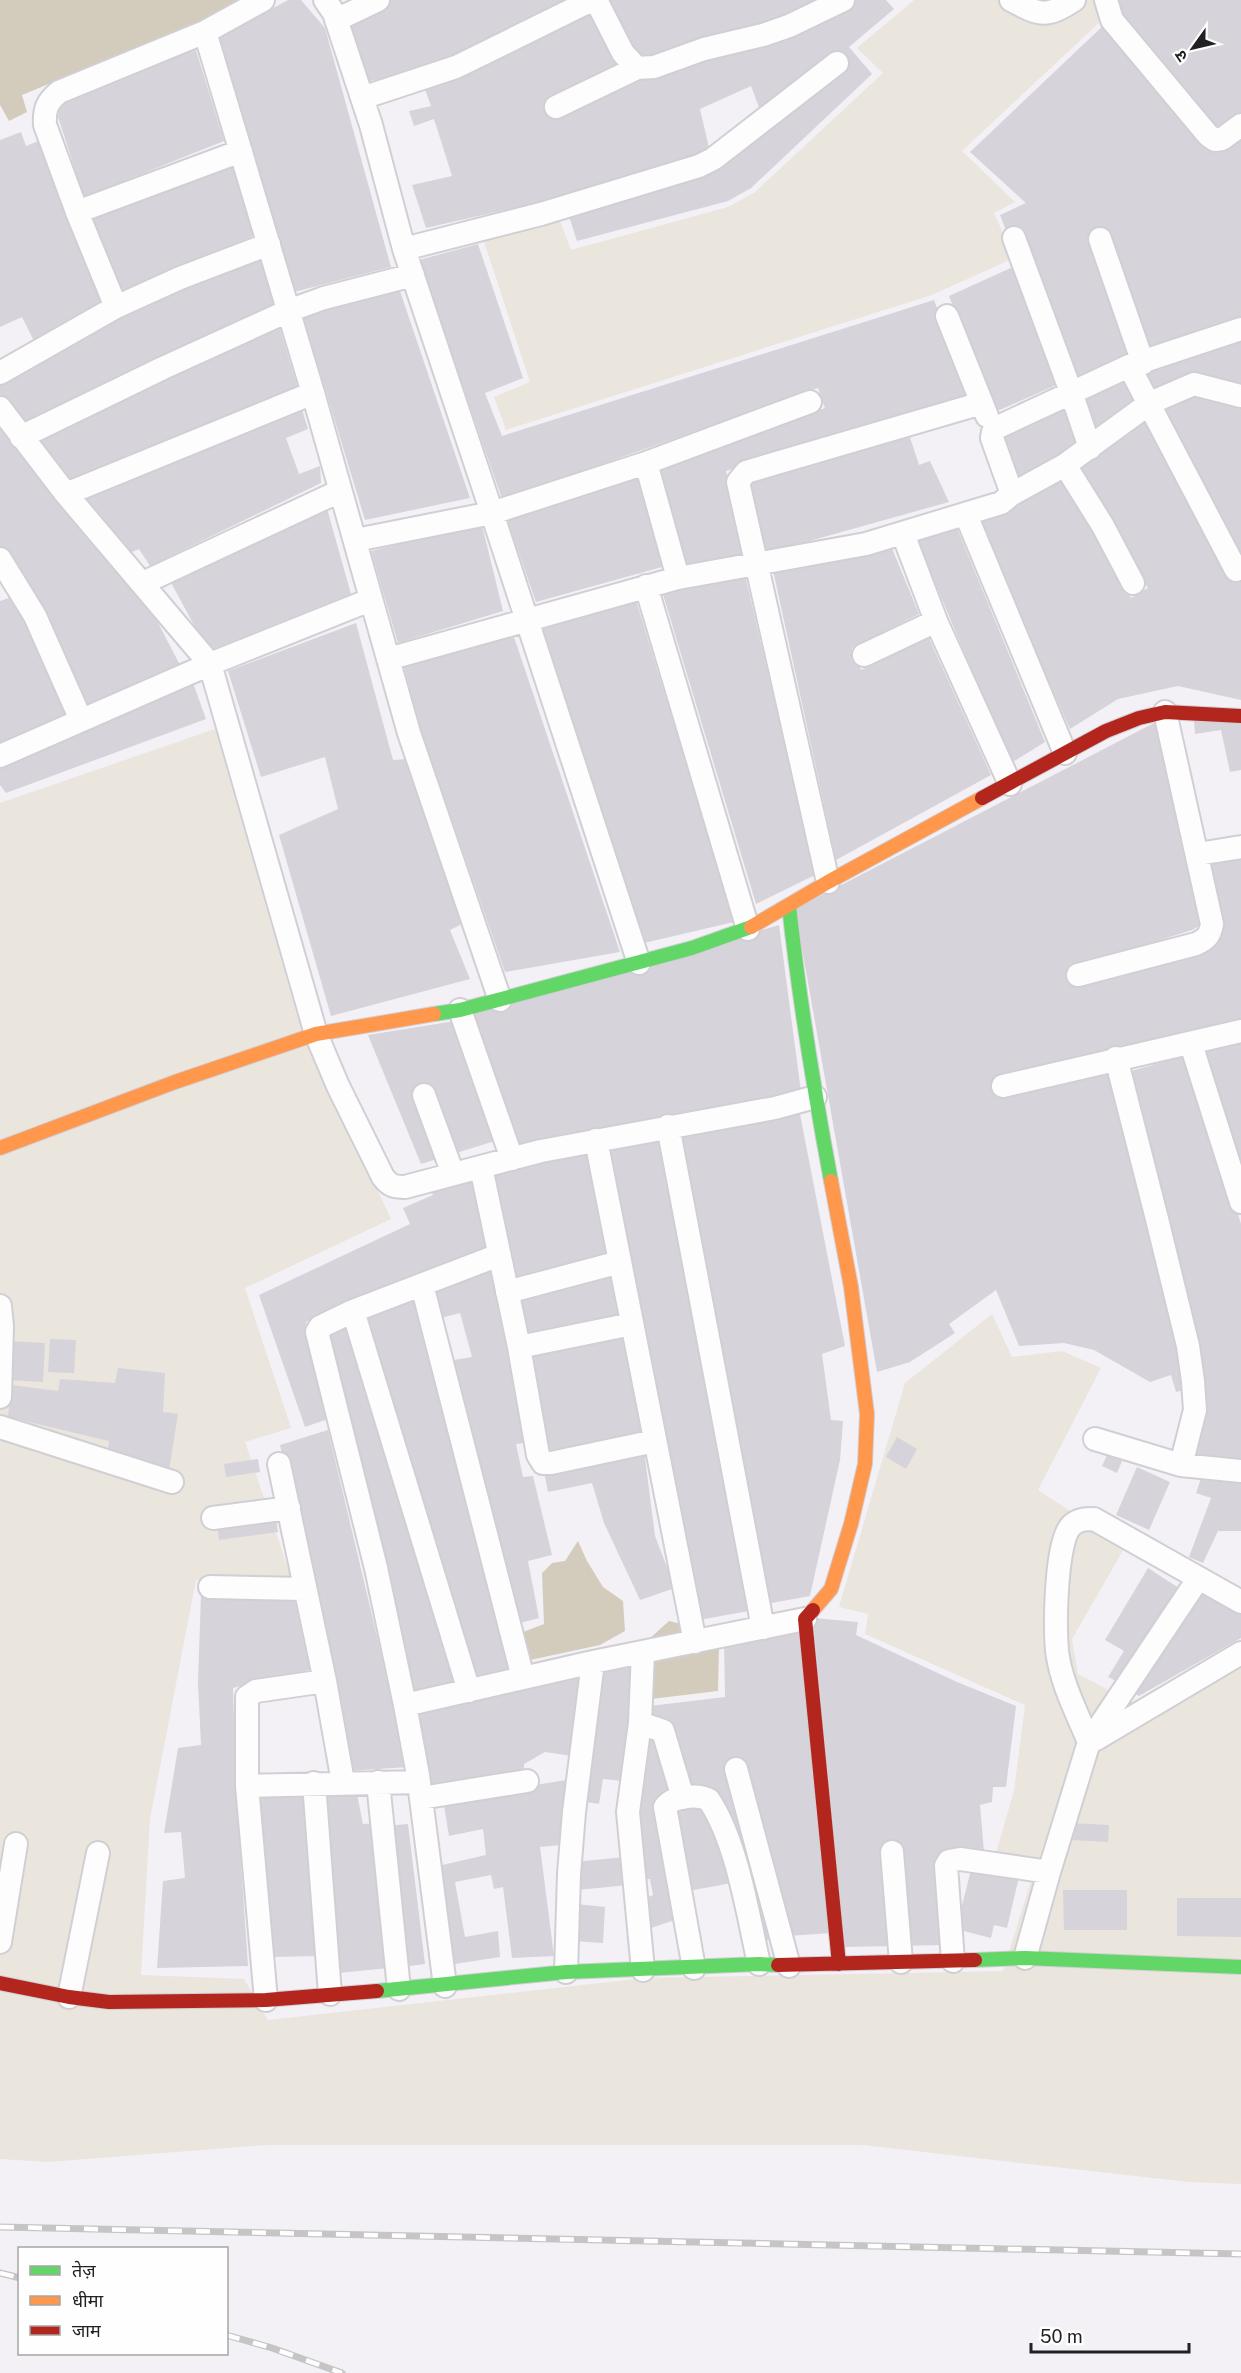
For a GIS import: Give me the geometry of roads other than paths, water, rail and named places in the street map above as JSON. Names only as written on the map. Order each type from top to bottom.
[{"type":"street","points":[[116,307],[77,212],[45,125],[44,111],[49,100],[59,92],[205,32],[263,0]]},
{"type":"street","points":[[325,0],[336,20],[362,98],[404,249],[639,963]]},
{"type":"street","points":[[336,20],[378,0]]},
{"type":"street","points":[[362,98],[456,67],[594,0],[623,53],[637,68]]},
{"type":"street","points":[[556,107],[637,68],[654,67],[704,49],[763,35],[789,26],[843,0]]},
{"type":"street","points":[[1011,0],[1036,13],[1045,15],[1059,10],[1074,0]]},
{"type":"street","points":[[1106,0],[1112,20],[1209,135],[1215,140],[1222,139],[1241,125]]},
{"type":"street","points":[[205,32],[314,393],[409,733],[500,1000]]},
{"type":"street","points":[[404,249],[541,214],[699,166],[713,159],[837,63]]},
{"type":"street","points":[[77,212],[241,151]]},
{"type":"street","points":[[1014,238],[1090,448]]},
{"type":"street","points":[[1100,239],[1136,364],[1150,403],[1236,570]]},
{"type":"street","points":[[0,373],[116,307],[180,278],[269,243]]},
{"type":"street","points":[[21,437],[288,311],[324,298],[413,275]]},
{"type":"street","points":[[947,316],[993,432],[992,438],[1012,494]]},
{"type":"street","points":[[993,432],[1003,424],[1136,364],[1241,328]]},
{"type":"street","points":[[388,659],[678,578],[757,562],[835,550],[903,534],[966,515],[1001,503],[1012,494],[1065,465],[1150,403],[1194,384],[1241,396]]},
{"type":"street","points":[[66,494],[314,393]]},
{"type":"street","points":[[356,540],[492,513],[646,464],[810,402]]},
{"type":"street","points":[[828,882],[757,562],[738,489],[740,477],[746,472],[982,403]]},
{"type":"street","points":[[0,408],[66,494],[210,664],[316,1034],[338,1086],[389,1185],[405,1187],[596,1140],[775,1108],[815,1097]]},
{"type":"street","points":[[646,464],[678,578]]},
{"type":"street","points":[[1065,465],[1103,526],[1133,583]]},
{"type":"street","points":[[143,583],[340,491]]},
{"type":"street","points":[[966,515],[1065,753]]},
{"type":"street","points":[[903,534],[936,621],[1010,784]]},
{"type":"street","points":[[0,559],[9,592],[35,616],[81,720]]},
{"type":"street","points":[[646,586],[748,929]]},
{"type":"street","points":[[0,756],[210,664],[370,600]]},
{"type":"street","points":[[864,655],[936,621]]},
{"type":"street","points":[[1078,975],[1205,940],[1210,934],[1212,924],[1198,854],[1165,712]]},
{"type":"street","points":[[0,1148],[175,1082],[316,1034],[460,1010],[639,963],[748,929],[828,882],[1065,753],[1125,723],[1165,712],[1241,716]]},
{"type":"street","points":[[1198,854],[1241,847]]},
{"type":"street","points":[[405,1706],[593,1662],[805,1619],[831,1589],[851,1524],[865,1464],[867,1414],[851,1287],[815,1097],[797,980],[789,906]]},
{"type":"street","points":[[460,1010],[512,1159]]},
{"type":"street","points":[[1003,1086],[1116,1058],[1191,1044],[1241,1031]]},
{"type":"street","points":[[1191,1044],[1241,1202]]},
{"type":"street","points":[[1116,1058],[1188,1346],[1194,1381],[1195,1410],[1181,1465]]},
{"type":"street","points":[[424,1095],[453,1174]]},
{"type":"street","points":[[669,1126],[763,1628]]},
{"type":"street","points":[[596,1140],[695,1642]]},
{"type":"street","points":[[481,1167],[519,1347],[538,1455],[543,1463],[655,1441]]},
{"type":"street","points":[[445,1986],[420,1790],[405,1706],[376,1568],[317,1337],[320,1327],[353,1311],[499,1255]]},
{"type":"street","points":[[507,1292],[620,1262]]},
{"type":"street","points":[[422,1285],[523,1678]]},
{"type":"street","points":[[0,1306],[2,1326],[0,1397]]},
{"type":"street","points":[[353,1311],[469,1690]]},
{"type":"street","points":[[519,1347],[632,1324]]},
{"type":"street","points":[[0,1427],[172,1482]]},
{"type":"street","points":[[1095,1438],[1181,1465],[1241,1471]]},
{"type":"street","points":[[279,1464],[325,1681],[343,1782]]},
{"type":"street","points":[[213,1518],[289,1508]]},
{"type":"street","points":[[1089,1743],[1068,1692],[1058,1651],[1058,1563],[1065,1537],[1071,1526],[1084,1519],[1094,1518],[1241,1602]]},
{"type":"street","points":[[1025,1958],[1089,1743],[1198,1579]]},
{"type":"street","points":[[210,1587],[304,1589]]},
{"type":"street","points":[[805,1619],[839,1964]]},
{"type":"street","points":[[643,1652],[640,1723],[628,1812],[643,1970]]},
{"type":"street","points":[[1089,1743],[1241,1653]]},
{"type":"street","points":[[566,1972],[573,1822],[593,1662]]},
{"type":"street","points":[[266,2000],[247,1786],[247,1697],[256,1691],[325,1681]]},
{"type":"street","points":[[640,1723],[663,1731],[683,1798]]},
{"type":"street","points":[[736,1769],[789,1966]]},
{"type":"street","points":[[247,1786],[378,1782],[420,1790],[527,1780]]},
{"type":"street","points":[[378,1782],[399,1989]]},
{"type":"street","points":[[314,1783],[330,1994]]},
{"type":"street","points":[[694,1968],[666,1815],[667,1804],[683,1798],[705,1798],[712,1804],[726,1836],[741,1881],[759,1964]]},
{"type":"street","points":[[0,1942],[16,1844]]},
{"type":"street","points":[[892,1852],[901,1962]]},
{"type":"street","points":[[69,1997],[98,1853]]},
{"type":"street","points":[[953,1961],[946,1866],[949,1861],[960,1859],[1049,1872]]},
{"type":"street","points":[[0,1983],[69,1997],[109,2001],[266,2000],[445,1986],[566,1972],[759,1964],[789,1966],[1025,1958],[1241,1967]]},
{"type":"railway","points":[[0,2227],[1241,2254]]},
{"type":"railway","points":[[0,2273],[18,2278]]},
{"type":"railway","points":[[228,2336],[272,2348],[342,2373]]}]
